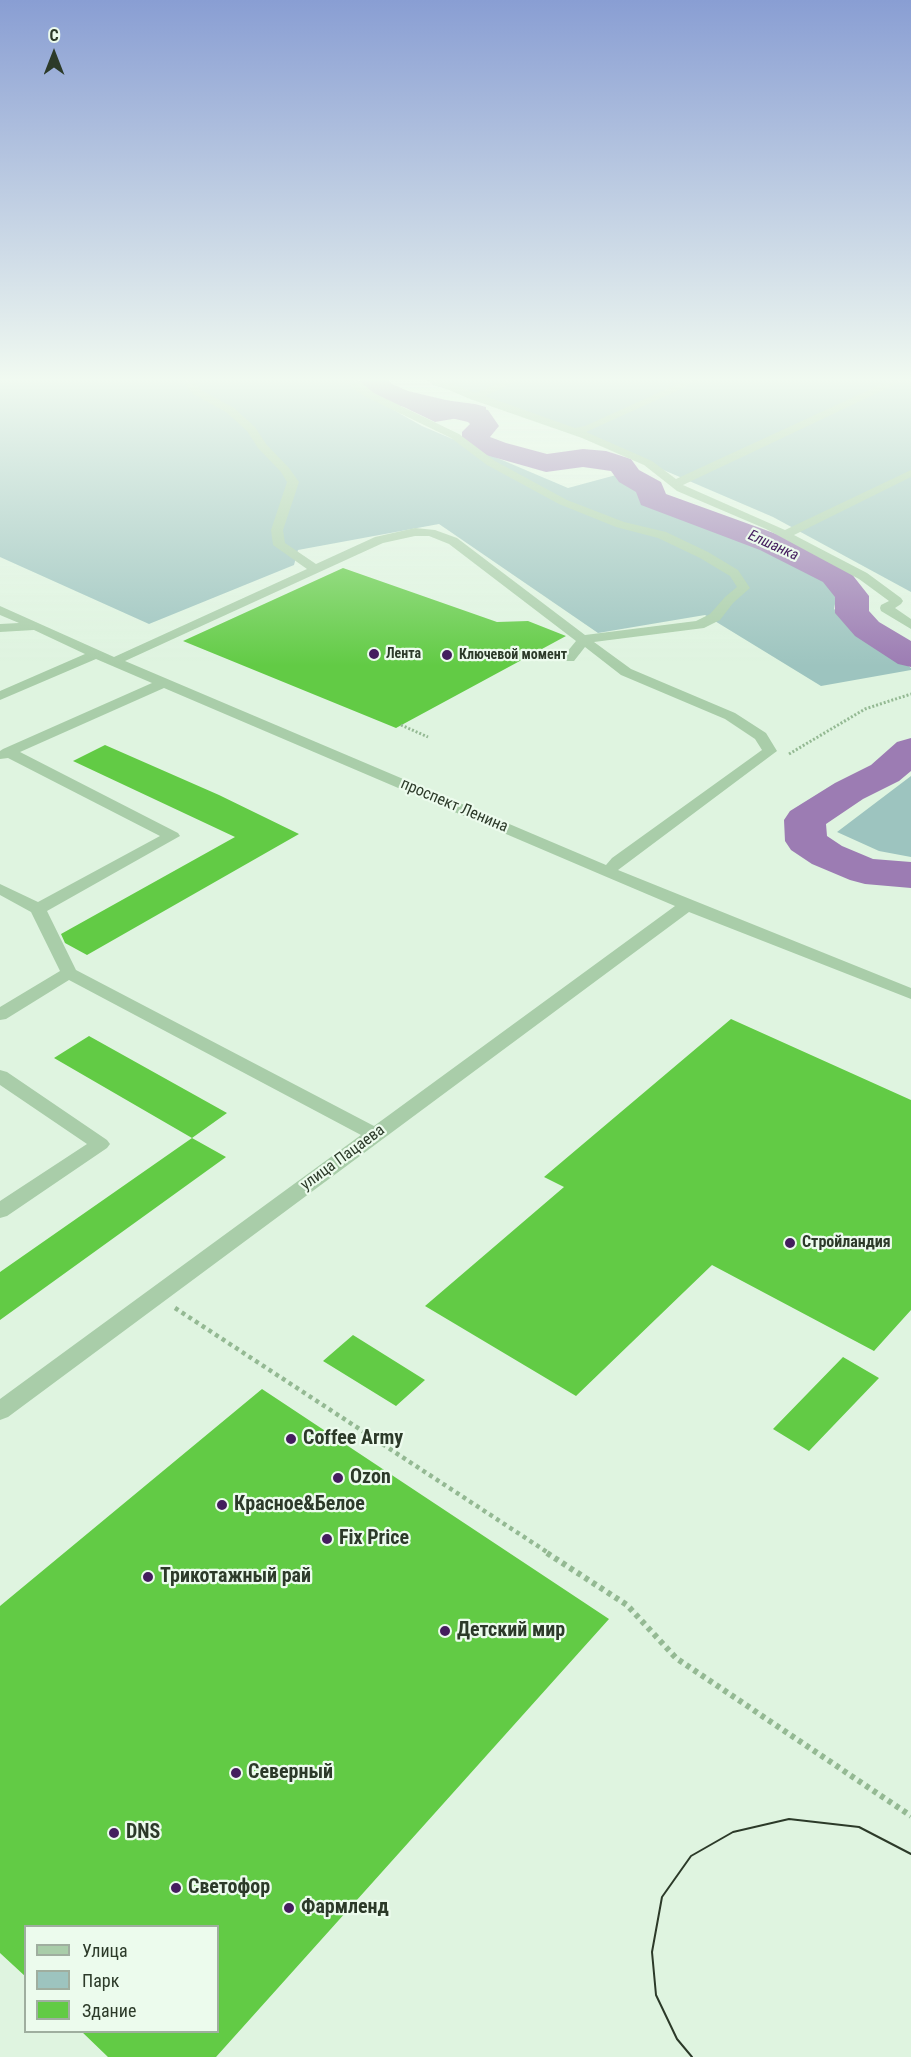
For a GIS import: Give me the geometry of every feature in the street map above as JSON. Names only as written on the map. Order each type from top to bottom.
[{"type":"street","points":[[288,474],[293,482],[277,530],[279,545],[314,568]]},
{"type":"street","points":[[511,474],[563,502],[620,525],[662,535],[704,555],[734,573],[744,588],[715,616],[699,625],[585,639],[569,658]]},
{"type":"street","points":[[662,474],[681,489],[785,535],[863,576],[897,601]]},
{"type":"street","points":[[675,484],[697,474]]},
{"type":"street","points":[[785,535],[909,474]]},
{"type":"street","points":[[115,661],[379,540],[415,532],[431,532],[453,540],[626,672],[730,716],[761,736],[770,751],[618,861],[608,872]]},
{"type":"street","points":[[911,598],[897,601],[886,608],[911,625]]},
{"type":"street","name":"проспект Ленина","points":[[0,610],[96,654],[687,906],[911,994]]},
{"type":"street","points":[[0,628],[36,627]]},
{"type":"street","points":[[0,696],[96,654]]},
{"type":"street","points":[[4,754],[165,682]]},
{"type":"street","points":[[4,754],[172,836],[38,909]]},
{"type":"street","points":[[0,889],[38,909],[69,973],[375,1135]]},
{"type":"street","name":"улица Пацаева","points":[[0,1411],[687,906]]},
{"type":"street","points":[[0,1015],[69,973]]},
{"type":"street","points":[[0,1076],[100,1144],[0,1210]]},
{"type":"path","points":[[770,751],[789,754],[865,709],[911,694]]},
{"type":"path","points":[[401,725],[428,737]]},
{"type":"path","points":[[156,1296],[627,1605],[676,1658],[911,1816]]},
{"type":"green space","points":[[0,474],[535,474],[568,488],[616,475],[839,584],[834,609],[911,670],[821,686],[705,615],[598,633],[439,524],[298,550],[294,565],[149,624],[0,557]]},
{"type":"green space","points":[[673,474],[911,474],[911,592],[773,517]]},
{"type":"green space","points":[[911,776],[911,857],[879,851],[837,832]]},
{"type":"building","name":"Лента","points":[[343,568],[497,622],[528,621],[566,636],[396,728],[183,641]]},
{"type":"building","points":[[105,745],[219,795],[299,834],[87,955],[65,943],[61,934],[235,837],[73,761]]},
{"type":"building","name":"Стройландия","points":[[731,1019],[911,1100],[911,1310],[874,1351],[712,1265],[576,1396],[425,1306],[564,1187],[544,1177]]},
{"type":"building","points":[[89,1036],[227,1113],[192,1138],[54,1058]]},
{"type":"building","points":[[192,1138],[226,1157],[0,1320],[0,1272]]},
{"type":"building","points":[[353,1335],[425,1380],[396,1406],[323,1361]]},
{"type":"building","points":[[843,1357],[879,1378],[809,1451],[773,1429]]},
{"type":"building","name":"Северный","points":[[262,1389],[609,1619],[216,2057],[108,2057],[83,2033],[219,2033],[219,1925],[24,1925],[24,1975],[0,1953],[0,1606]]},
{"type":"waterway","name":"Елшанка","points":[[628,474],[650,488],[652,499],[771,543],[835,575],[852,596],[852,613],[867,629],[911,656]]},
{"type":"waterway","name":"Елшанка","points":[[911,750],[885,773],[849,791],[805,820],[806,841],[827,855],[865,871],[911,875]]},
{"type":"tram line","points":[[692,2057],[677,2039],[656,1995],[652,1952],[662,1897],[691,1856],[733,1832],[789,1819],[859,1827],[911,1854]]},
{"type":"place","name":"Лента","points":[[374,654]]},
{"type":"place","name":"Ключевой момент","points":[[447,655]]},
{"type":"place","name":"Стройландия","points":[[790,1243]]},
{"type":"place","name":"Coffee Army","points":[[291,1439]]},
{"type":"place","name":"Ozon","points":[[338,1478]]},
{"type":"place","name":"Красное&Белое","points":[[222,1505]]},
{"type":"place","name":"Fix Price","points":[[327,1539]]},
{"type":"place","name":"Трикотажный рай","points":[[148,1577]]},
{"type":"place","name":"Детский мир","points":[[445,1631]]},
{"type":"place","name":"Северный","points":[[236,1773]]},
{"type":"place","name":"DNS","points":[[114,1833]]},
{"type":"place","name":"Светофор","points":[[176,1888]]},
{"type":"place","name":"Фармленд","points":[[289,1908]]}]
